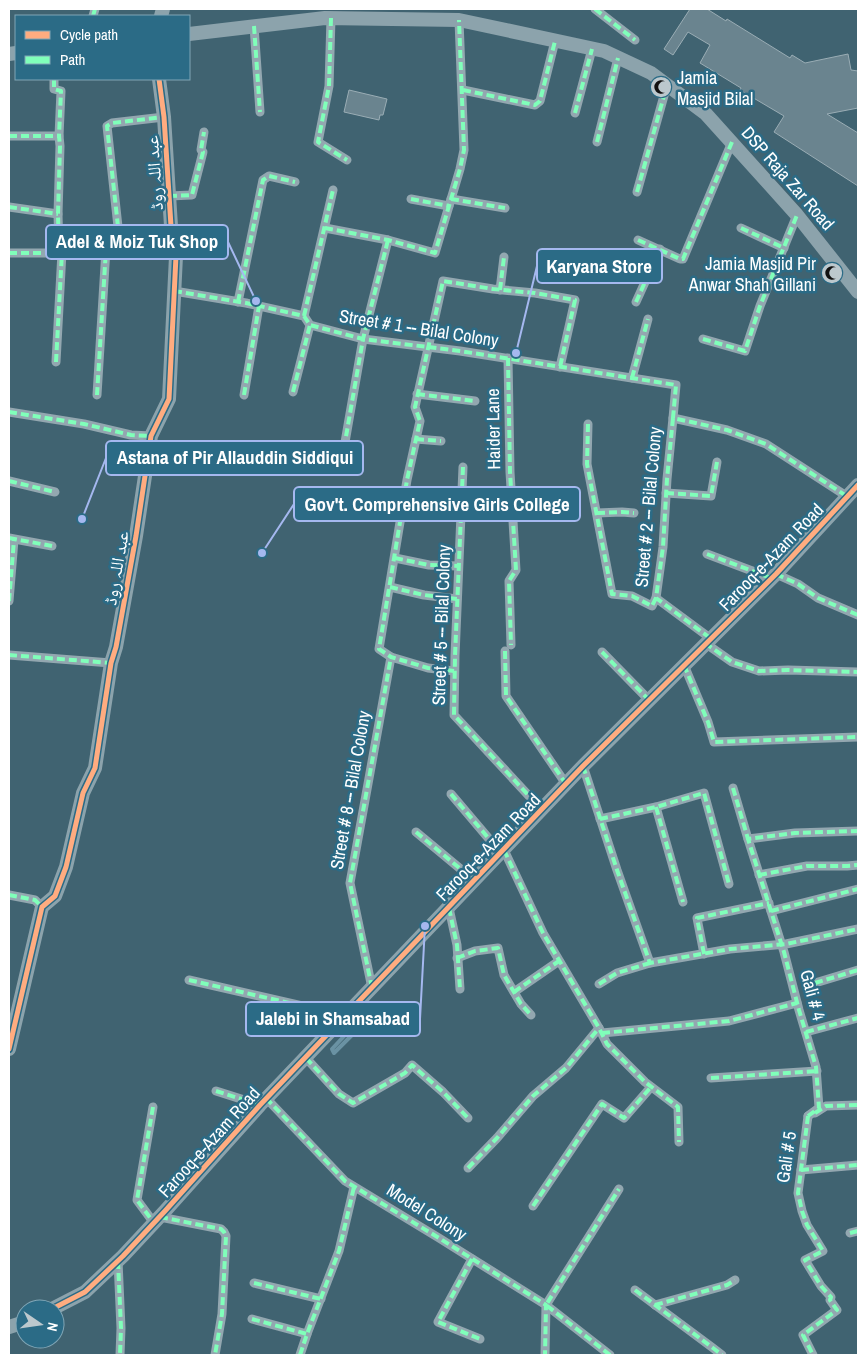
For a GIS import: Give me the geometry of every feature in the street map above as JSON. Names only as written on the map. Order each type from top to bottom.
[{"type":"street","points":[[595,9],[635,40]]},
{"type":"street","points":[[331,18],[329,86],[318,142],[347,160]]},
{"type":"street","name":"DSP Raja Zar Road","points":[[190,34],[331,18],[459,20],[604,51],[650,73],[706,114],[797,215],[858,292]]},
{"type":"street","points":[[325,228],[388,240],[435,253],[464,150],[459,20]]},
{"type":"street","points":[[254,26],[260,112]]},
{"type":"street","points":[[463,90],[535,105],[538,104],[555,41]]},
{"type":"street","points":[[575,113],[592,48]]},
{"type":"street","points":[[597,142],[618,58]]},
{"type":"street","points":[[54,80],[54,89],[61,91],[58,214],[61,252],[56,362]]},
{"type":"street","name":"عبد اللہ روڈ","points":[[9,1049],[42,907],[55,896],[66,867],[82,794],[94,768],[111,663],[117,641],[136,536],[151,436],[169,399],[176,256],[171,226],[164,117],[159,80]]},
{"type":"street","points":[[637,192],[667,85]]},
{"type":"street","points":[[9,253],[119,248],[107,126],[112,123],[164,117]]},
{"type":"street","points":[[169,196],[192,195],[202,152],[204,132]]},
{"type":"street","points":[[9,136],[59,136]]},
{"type":"street","points":[[638,240],[683,259],[732,142]]},
{"type":"street","points":[[238,302],[263,180],[269,176],[296,182]]},
{"type":"street","points":[[304,316],[333,190]]},
{"type":"street","points":[[411,199],[505,208]]},
{"type":"street","points":[[9,207],[58,214]]},
{"type":"street","points":[[703,339],[746,351],[760,306],[797,215]]},
{"type":"street","points":[[742,228],[784,248]]},
{"type":"street","points":[[344,448],[363,339],[388,240]]},
{"type":"street","points":[[97,395],[106,249]]},
{"type":"street","points":[[636,302],[660,249]]},
{"type":"street","points":[[500,290],[504,258]]},
{"type":"street","points":[[454,671],[428,668],[391,656],[379,649],[420,421],[414,407],[442,280],[575,300],[560,367]]},
{"type":"street","points":[[174,291],[304,316],[310,325],[293,392]]},
{"type":"street","points":[[244,395],[259,306]]},
{"type":"street","points":[[632,378],[648,319]]},
{"type":"street","name":"Street # 1 -- Bilal Colony","points":[[310,325],[363,339],[508,358],[676,385],[673,418]]},
{"type":"street","name":"Haider Lane","points":[[508,358],[510,472],[516,570],[509,581],[506,696],[566,784]]},
{"type":"street","points":[[418,394],[475,401]]},
{"type":"street","points":[[9,412],[84,424],[131,435],[151,436]]},
{"type":"street","points":[[673,418],[728,430],[766,444],[848,497]]},
{"type":"street","name":"Street # 2 -- Bilal Colony","points":[[588,424],[587,464],[612,594],[632,596],[652,606],[656,598],[663,547],[673,418]]},
{"type":"street","points":[[416,440],[442,441]]},
{"type":"street","points":[[666,493],[711,496],[717,462]]},
{"type":"street","name":"Street # 5 -- Bilal Colony","points":[[463,467],[454,671],[454,715],[542,810]]},
{"type":"street","points":[[9,481],[55,492]]},
{"type":"street","name":"Farooq-e-Azam Road","points":[[65,1302],[85,1292],[118,1262],[263,1102],[583,766],[773,576],[858,485]]},
{"type":"street","points":[[597,513],[634,513]]},
{"type":"street","points":[[9,601],[11,539],[52,546]]},
{"type":"street","points":[[707,554],[798,584],[818,598],[858,615]]},
{"type":"street","points":[[395,558],[429,564],[458,566]]},
{"type":"street","points":[[390,587],[424,595],[457,599]]},
{"type":"street","name":"Street # 2 -- Bilal Colony","points":[[656,598],[732,662],[759,671],[858,672]]},
{"type":"street","points":[[602,652],[649,700]]},
{"type":"street","points":[[9,655],[111,663]]},
{"type":"street","name":"Street # 8 -- Bilal Colony","points":[[372,988],[350,883],[391,656]]},
{"type":"street","points":[[684,665],[708,722],[714,742],[858,737]]},
{"type":"street","points":[[583,766],[650,963]]},
{"type":"street","name":"Gali # 4","points":[[733,788],[782,943],[817,1071],[819,1108],[808,1116]]},
{"type":"street","points":[[600,819],[656,807],[704,793],[729,884]]},
{"type":"street","points":[[452,794],[503,851],[543,933],[607,1044],[651,1087],[678,1107],[679,1142]]},
{"type":"street","points":[[656,807],[683,902]]},
{"type":"street","points":[[748,839],[795,833],[858,831]]},
{"type":"street","points":[[416,832],[474,881]]},
{"type":"street","points":[[760,877],[807,866],[858,865]]},
{"type":"street","points":[[704,954],[697,918],[770,907],[858,889]]},
{"type":"street","points":[[9,894],[35,900],[42,907]]},
{"type":"street","points":[[449,908],[457,945],[460,989]]},
{"type":"street","points":[[599,984],[617,973],[650,963],[730,949],[786,944],[858,929]]},
{"type":"street","points":[[457,958],[476,951],[498,948],[504,976],[520,1004],[531,1015]]},
{"type":"street","points":[[514,992],[559,961]]},
{"type":"street","points":[[815,984],[858,970]]},
{"type":"street","points":[[189,980],[346,1016]]},
{"type":"street","points":[[468,1168],[533,1096],[566,1068],[600,1031],[729,1021],[797,1003]]},
{"type":"street","points":[[806,1032],[858,1018]]},
{"type":"street","points":[[306,1058],[339,1094],[353,1103],[405,1073],[412,1065],[443,1092],[468,1118]]},
{"type":"street","points":[[711,1078],[817,1071]]},
{"type":"street","points":[[533,1206],[602,1104],[624,1118],[651,1087]]},
{"type":"street","points":[[216,1091],[263,1102]]},
{"type":"street","name":"Model Colony","points":[[263,1102],[345,1181],[546,1305],[610,1355]]},
{"type":"street","name":"Gali # 5","points":[[813,1355],[803,1335],[837,1310],[830,1300],[831,1297],[821,1286],[805,1260],[823,1251],[807,1225],[798,1193],[808,1116],[826,1106],[858,1105]]},
{"type":"street","points":[[153,1107],[137,1200],[157,1220],[221,1230],[226,1236],[222,1314],[215,1355]]},
{"type":"street","points":[[801,1170],[858,1165]]},
{"type":"street","points":[[300,1355],[339,1251],[354,1187]]},
{"type":"street","points":[[545,1355],[546,1305],[619,1189]]},
{"type":"street","points":[[472,1259],[438,1322],[480,1339]]},
{"type":"street","points":[[118,1262],[121,1328],[120,1355]]},
{"type":"street","points":[[655,1305],[727,1285],[735,1280]]},
{"type":"street","points":[[254,1283],[321,1299]]},
{"type":"street","points":[[635,1290],[722,1355]]},
{"type":"street","points":[[252,1319],[307,1334]]},
{"type":"building","points":[[690,9],[707,9],[726,21],[727,19],[790,58],[792,55],[805,63],[848,54],[851,70],[858,71],[858,108],[827,114],[858,133],[858,186],[774,132],[784,116],[700,63],[710,45],[688,32],[673,55],[664,49]]},
{"type":"building","points":[[349,90],[387,99],[383,115],[380,115],[379,120],[344,112]]},
{"type":"waterway","points":[[347,1033],[352,1035],[334,1053],[332,1049],[347,1033]]},
{"type":"marked path","points":[[93,15],[95,9]]},
{"type":"marked path","points":[[595,9],[635,40]]},
{"type":"marked path","points":[[331,18],[329,86],[318,142],[347,160]]},
{"type":"marked path","points":[[325,228],[388,240],[435,253],[464,150],[459,20]]},
{"type":"marked path","points":[[254,26],[260,112]]},
{"type":"marked path","points":[[463,90],[535,105],[540,101],[555,41]]},
{"type":"marked path","points":[[575,113],[592,49]]},
{"type":"marked path","points":[[597,142],[618,58]]},
{"type":"marked path","points":[[54,80],[54,89],[61,91],[59,253]]},
{"type":"marked path","points":[[637,192],[667,85]]},
{"type":"marked path","points":[[9,253],[59,253],[119,248],[107,126],[112,123],[164,117]]},
{"type":"marked path","points":[[169,196],[192,195],[203,152],[201,150],[204,132]]},
{"type":"marked path","points":[[9,136],[59,136]]},
{"type":"marked path","points":[[638,240],[683,259],[732,142]]},
{"type":"marked path","points":[[238,302],[263,180],[269,176],[295,182]]},
{"type":"marked path","points":[[304,316],[333,190]]},
{"type":"marked path","points":[[411,199],[449,206]]},
{"type":"marked path","points":[[451,199],[505,208]]},
{"type":"marked path","points":[[9,207],[58,214]]},
{"type":"marked path","points":[[703,339],[745,351],[760,306],[797,215]]},
{"type":"marked path","points":[[741,228],[784,248]]},
{"type":"marked path","points":[[344,448],[363,339],[388,240]]},
{"type":"marked path","points":[[97,395],[106,249]]},
{"type":"marked path","points":[[636,302],[660,249]]},
{"type":"marked path","points":[[56,362],[62,252]]},
{"type":"marked path","points":[[500,290],[504,257]]},
{"type":"marked path","points":[[454,671],[428,668],[391,657],[379,649],[407,480],[420,421],[415,407],[443,281],[575,300],[560,367]]},
{"type":"marked path","points":[[174,291],[246,303],[304,316],[310,325],[363,339],[460,351],[676,385],[673,418],[727,430],[766,444],[848,497]]},
{"type":"marked path","points":[[244,395],[259,306]]},
{"type":"marked path","points":[[632,378],[648,319]]},
{"type":"marked path","points":[[293,392],[310,325]]},
{"type":"marked path","points":[[508,358],[510,472],[516,570],[509,581],[511,645]]},
{"type":"marked path","points":[[417,394],[475,401]]},
{"type":"marked path","points":[[9,412],[84,424],[131,435],[151,436]]},
{"type":"marked path","points":[[673,418],[663,547],[656,598],[710,638]]},
{"type":"marked path","points":[[588,424],[587,464],[612,594],[632,596],[652,606],[656,598]]},
{"type":"marked path","points":[[416,439],[441,441]]},
{"type":"marked path","points":[[666,493],[711,496],[717,462]]},
{"type":"marked path","points":[[463,467],[454,715],[542,810]]},
{"type":"marked path","points":[[9,481],[55,492]]},
{"type":"marked path","points":[[597,513],[634,513]]},
{"type":"marked path","points":[[9,538],[52,546]]},
{"type":"marked path","points":[[9,601],[14,540]]},
{"type":"marked path","points":[[707,554],[771,578]]},
{"type":"marked path","points":[[395,558],[429,565],[458,566]]},
{"type":"marked path","points":[[776,574],[798,584],[818,598],[858,615]]},
{"type":"marked path","points":[[390,587],[424,595],[457,599]]},
{"type":"marked path","points":[[705,643],[732,662],[759,671],[858,672]]},
{"type":"marked path","points":[[505,651],[506,696],[566,784]]},
{"type":"marked path","points":[[602,652],[649,700]]},
{"type":"marked path","points":[[9,655],[111,663]]},
{"type":"marked path","points":[[372,988],[350,883],[391,657]]},
{"type":"marked path","points":[[684,665],[708,722],[714,742],[858,737]]},
{"type":"marked path","points":[[583,766],[650,963],[730,949],[786,944],[858,929]]},
{"type":"marked path","points":[[733,788],[748,839]]},
{"type":"marked path","points":[[600,819],[656,807],[704,793],[729,884]]},
{"type":"marked path","points":[[451,794],[501,853]]},
{"type":"marked path","points":[[656,807],[683,902]]},
{"type":"marked path","points":[[808,1116],[819,1108],[816,1067],[784,952],[748,839],[795,833],[858,831]]},
{"type":"marked path","points":[[416,832],[475,881]]},
{"type":"marked path","points":[[504,850],[543,933],[607,1044],[645,1082],[678,1107],[679,1142]]},
{"type":"marked path","points":[[759,875],[807,866],[858,865]]},
{"type":"marked path","points":[[771,911],[858,889]]},
{"type":"marked path","points":[[9,895],[35,900],[42,907]]},
{"type":"marked path","points":[[704,954],[697,918],[769,903]]},
{"type":"marked path","points":[[449,908],[457,945],[460,989]]},
{"type":"marked path","points":[[457,958],[475,951],[498,948],[504,975],[521,1004],[531,1015]]},
{"type":"marked path","points":[[514,992],[559,961]]},
{"type":"marked path","points":[[599,984],[617,973],[650,963]]},
{"type":"marked path","points":[[815,983],[858,970]]},
{"type":"marked path","points":[[189,980],[346,1016]]},
{"type":"marked path","points":[[602,1033],[729,1021],[797,1003]]},
{"type":"marked path","points":[[806,1032],[858,1018]]},
{"type":"marked path","points":[[468,1168],[533,1096],[566,1068],[599,1028]]},
{"type":"marked path","points":[[306,1058],[339,1094],[353,1103],[405,1073],[412,1065],[443,1092],[468,1118]]},
{"type":"marked path","points":[[711,1078],[817,1071]]},
{"type":"marked path","points":[[533,1206],[602,1104],[624,1118],[651,1087]]},
{"type":"marked path","points":[[216,1091],[260,1105]]},
{"type":"marked path","points":[[266,1098],[345,1181],[546,1305],[545,1355]]},
{"type":"marked path","points":[[815,1113],[826,1106],[858,1105]]},
{"type":"marked path","points":[[153,1107],[137,1200],[154,1223]]},
{"type":"marked path","points":[[808,1116],[798,1193],[807,1225],[823,1251],[805,1260],[821,1286],[831,1297],[830,1300],[837,1310],[803,1335],[813,1355]]},
{"type":"marked path","points":[[801,1170],[858,1165]]},
{"type":"marked path","points":[[300,1355],[339,1251],[354,1187]]},
{"type":"marked path","points":[[610,1355],[546,1305],[619,1189]]},
{"type":"marked path","points":[[160,1217],[221,1229],[226,1236],[222,1314],[215,1355]]},
{"type":"marked path","points":[[850,1233],[858,1231]]},
{"type":"marked path","points":[[472,1259],[438,1322],[480,1339]]},
{"type":"marked path","points":[[118,1261],[121,1328],[120,1355]]},
{"type":"marked path","points":[[655,1305],[727,1285],[735,1280]]},
{"type":"marked path","points":[[254,1283],[321,1299]]},
{"type":"marked path","points":[[635,1290],[722,1355]]},
{"type":"marked path","points":[[252,1319],[307,1334]]},
{"type":"cycle path","points":[[9,1049],[42,907],[55,896],[66,867],[83,793],[95,768],[111,663],[116,647],[136,536],[151,436],[169,399],[176,256],[171,226],[164,117],[159,80]]},
{"type":"cycle path","points":[[65,1302],[85,1292],[123,1256],[260,1105],[583,766],[776,574],[858,485]]},
{"type":"place","name":"Jamia Masjid Bilal","points":[[661,87]]},
{"type":"place","name":"Jamia Masjid Pir Anwar Shah Gillani","points":[[832,273]]},
{"type":"place","name":"Adel & Moiz Tuk Shop","points":[[256,301]]},
{"type":"place","name":"Karyana Store","points":[[516,353]]},
{"type":"place","name":"Astana of Pir Allauddin Siddiqui","points":[[82,519]]},
{"type":"place","name":"Gov't. Comprehensive Girls College","points":[[262,553]]},
{"type":"place","name":"Jalebi in Shamsabad","points":[[425,926]]}]
